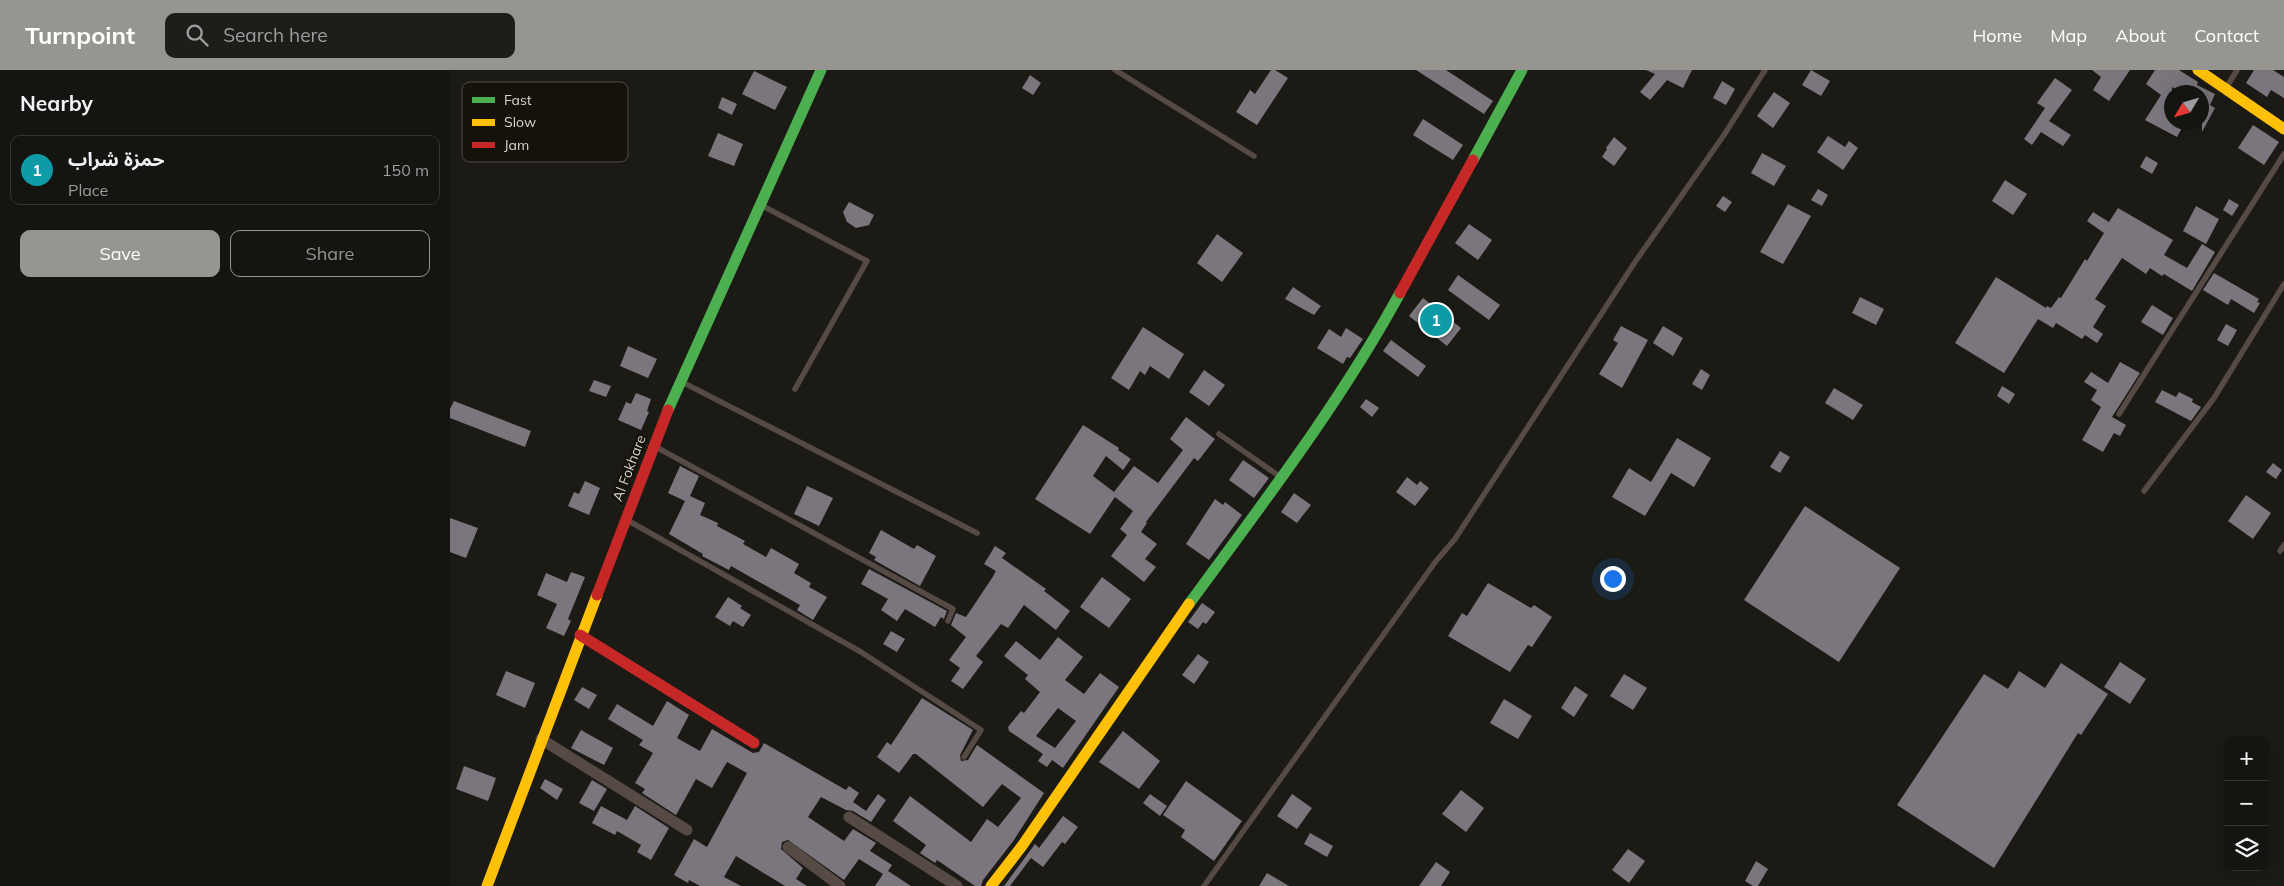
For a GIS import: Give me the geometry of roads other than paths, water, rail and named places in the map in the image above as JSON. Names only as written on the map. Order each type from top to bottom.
[{"type":"street","name":"Al Fokhare","points":[[487,886],[580,635],[680,381],[821,70]]},
{"type":"street","points":[[991,886],[1022,846],[1172,627],[1281,478],[1375,339],[1522,70]]},
{"type":"street","points":[[2198,70],[2284,129]]},
{"type":"street","points":[[580,635],[754,743]]},
{"type":"street","points":[[541,739],[687,830]]},
{"type":"street","points":[[850,817],[957,886]]},
{"type":"street","points":[[788,847],[840,886]]},
{"type":"lane","points":[[1114,70],[1254,156]]},
{"type":"lane","points":[[1204,886],[1436,561],[1455,540],[1635,262],[1724,135],[1765,70]]},
{"type":"lane","points":[[2226,88],[2237,70]]},
{"type":"lane","points":[[2119,414],[2284,154]]},
{"type":"lane","points":[[761,204],[867,261],[795,389]]},
{"type":"lane","points":[[2144,491],[2214,398],[2284,284]]},
{"type":"lane","points":[[680,381],[976,533]]},
{"type":"lane","points":[[1219,434],[1281,478]]},
{"type":"lane","points":[[654,446],[953,609],[948,621]]},
{"type":"lane","points":[[625,519],[861,652],[981,730],[964,756]]},
{"type":"place","name":"حمزة شراب","points":[[1436,320]]}]
